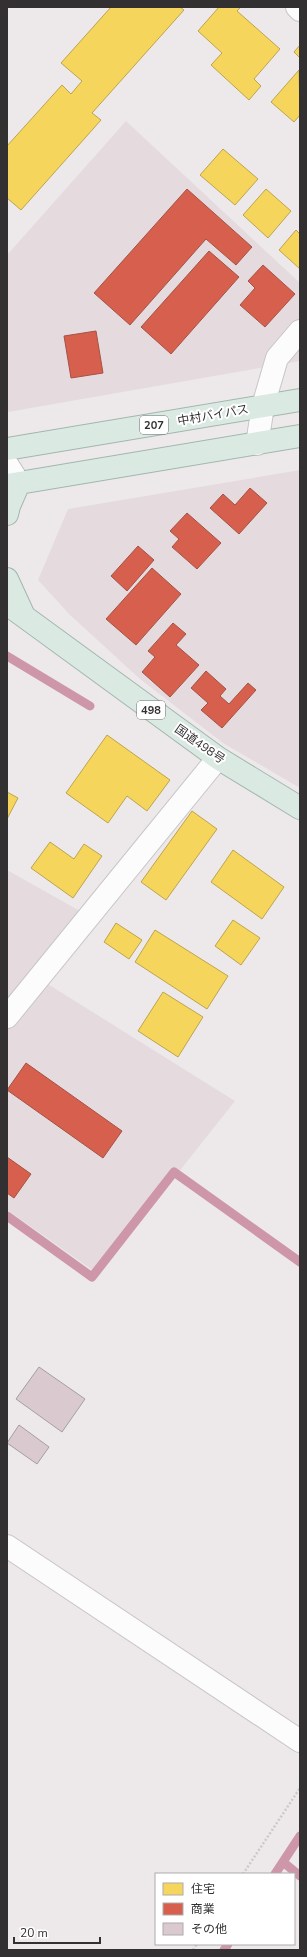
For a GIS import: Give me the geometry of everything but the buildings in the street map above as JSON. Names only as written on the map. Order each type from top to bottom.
[{"type":"highway","name":"中村バイパス","points":[[7,449],[300,400]]},
{"type":"highway","points":[[7,514],[13,484],[300,436]]},
{"type":"highway","points":[[7,579],[25,618]]},
{"type":"highway","name":"国道498号","points":[[7,604],[218,758],[300,808]]},
{"type":"street","points":[[297,7],[300,10]]},
{"type":"street","points":[[257,444],[263,406],[277,358],[300,331]]},
{"type":"street","points":[[7,464],[13,484]]},
{"type":"street","points":[[7,1017],[218,758]]},
{"type":"street","points":[[7,1546],[300,1741]]},
{"type":"path","points":[[244,1873],[300,1788]]},
{"type":"shaded area","points":[[126,121],[300,283],[300,361],[8,412],[7,255]]},
{"type":"shaded area","points":[[300,470],[300,788],[223,743],[140,679],[70,615],[38,580],[68,509]]},
{"type":"shaded area","points":[[7,870],[80,911],[35,976],[235,1101],[98,1274],[7,1210]]},
{"type":"waterway","points":[[7,656],[90,706]]},
{"type":"waterway","points":[[7,1216],[92,1277],[174,1172],[300,1262]]},
{"type":"waterway","points":[[276,1873],[300,1836]]},
{"type":"waterway","points":[[283,1862],[300,1876]]},
{"type":"waterway","points":[[224,1950],[227,1945]]}]
